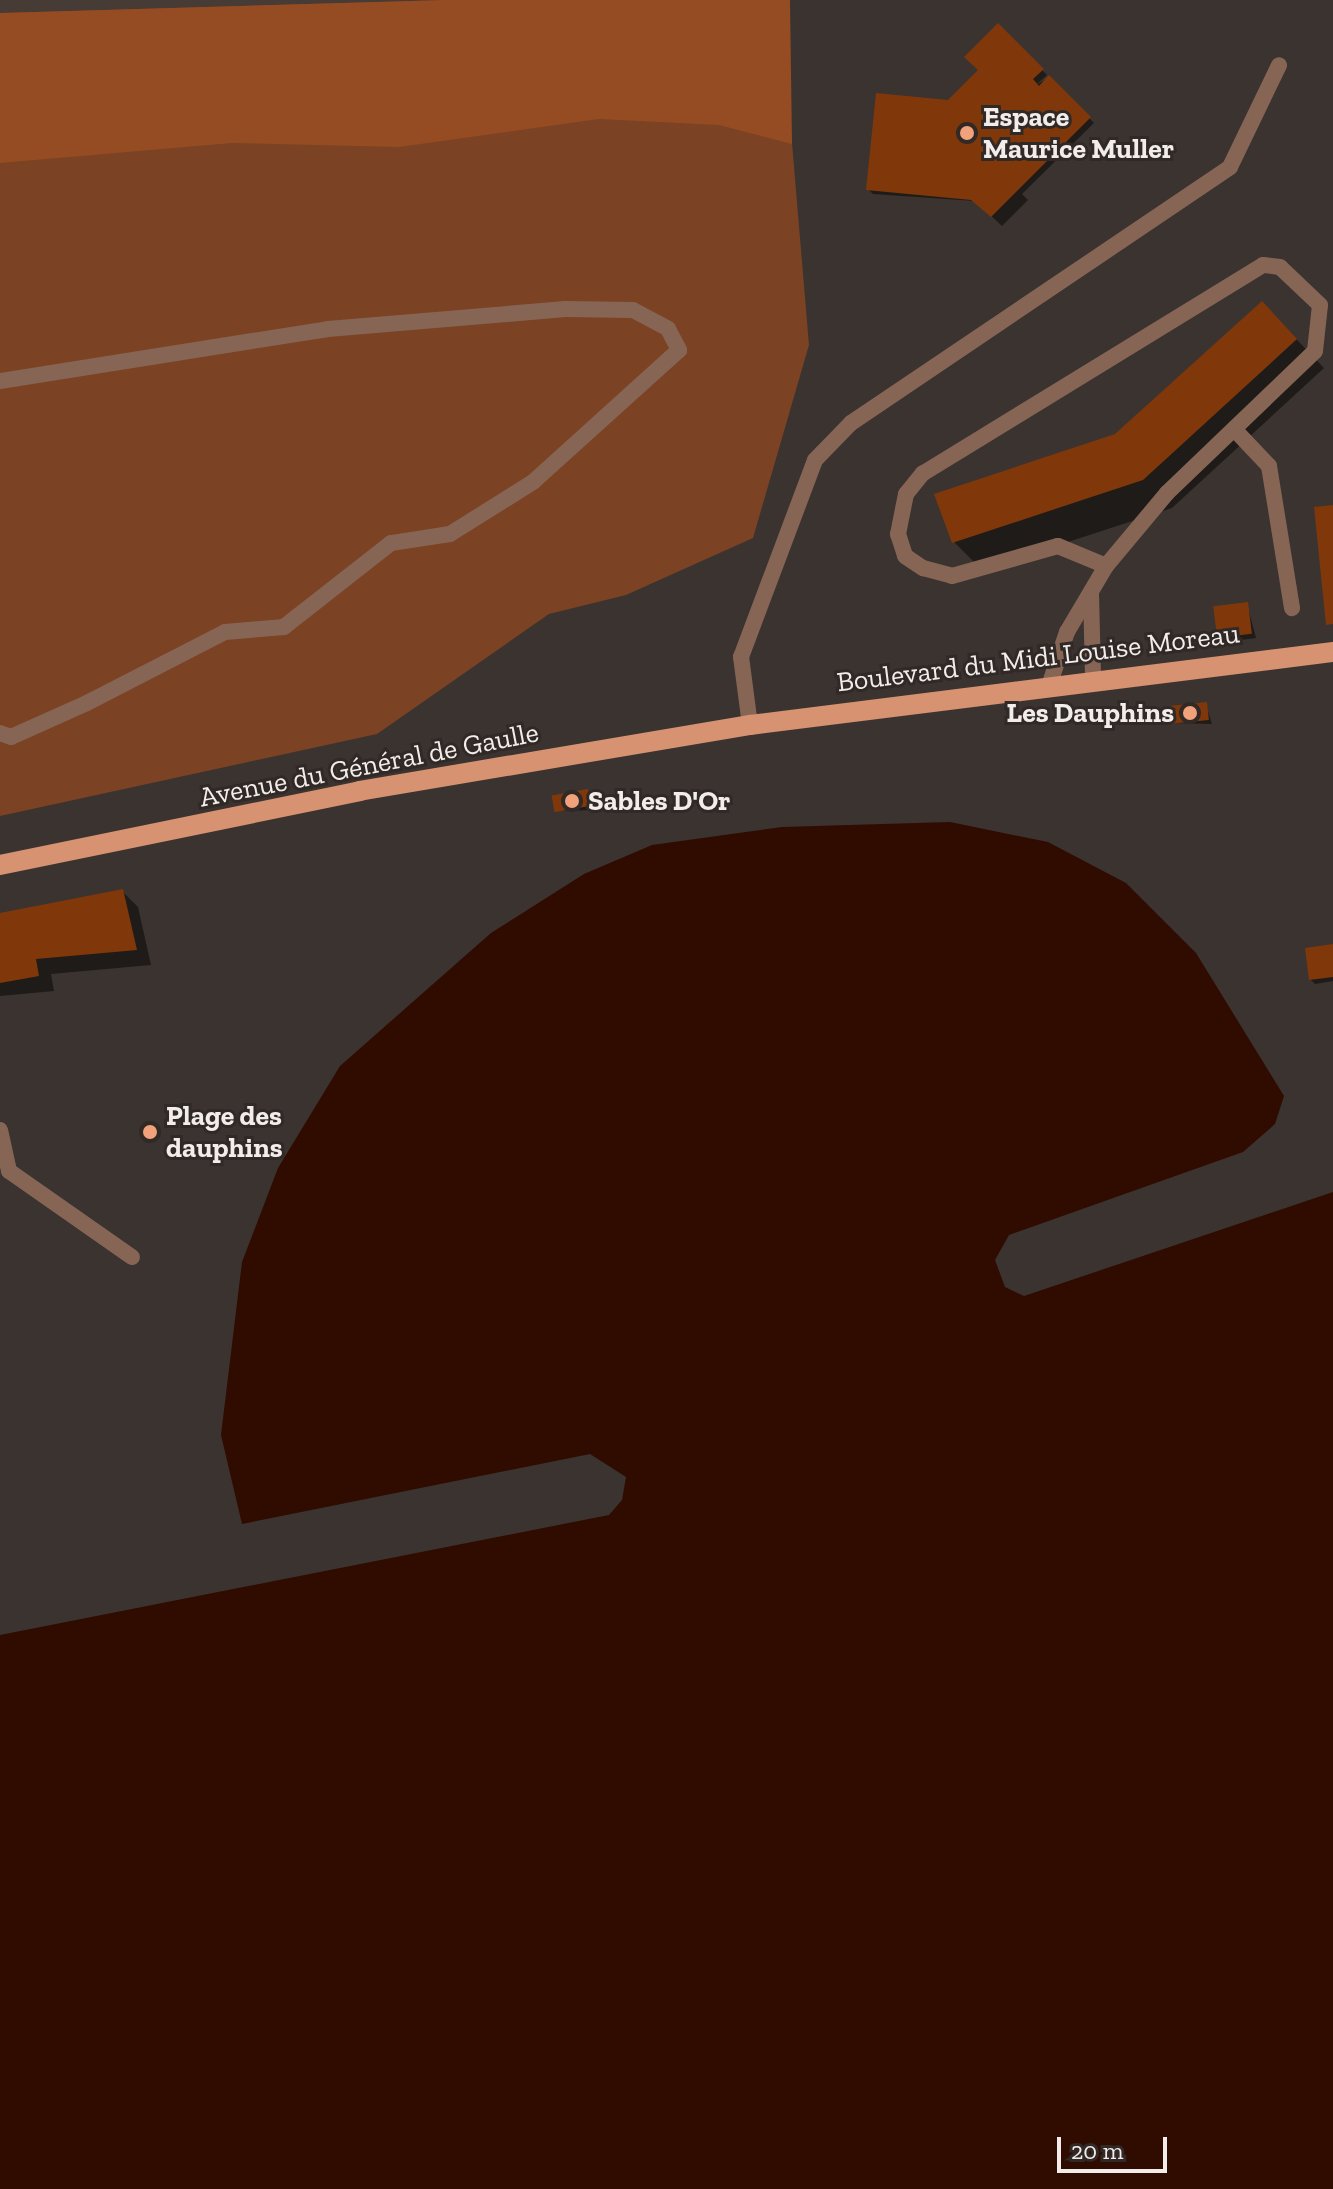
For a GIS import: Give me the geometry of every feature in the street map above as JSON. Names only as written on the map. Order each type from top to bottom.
[{"type":"main road","name":"Boulevard du Midi Louise Moreau","points":[[750,725],[1093,677],[1333,652]]},
{"type":"main road","name":"Avenue du Général de Gaulle","points":[[0,865],[359,791],[750,725]]},
{"type":"lane","points":[[750,725],[741,657],[815,460],[851,423],[1230,167],[1279,65]]},
{"type":"lane","points":[[1050,683],[1106,566],[1234,429],[1315,351],[1321,334],[1310,289],[1280,267],[1263,265],[923,473],[906,494],[898,534],[905,556],[923,568],[952,576],[1058,546],[1106,566]]},
{"type":"lane","points":[[0,381],[328,329],[565,309],[633,310],[668,329],[679,350],[533,482],[450,534],[391,543],[284,627],[225,632],[49,720],[11,737],[0,733]]},
{"type":"lane","points":[[1234,429],[1269,466],[1292,608]]},
{"type":"lane","points":[[1091,592],[1093,677]]},
{"type":"lane","points":[[0,1130],[9,1171],[132,1257]]},
{"type":"shaded area","points":[[0,0],[445,0],[0,13]]},
{"type":"shaded area","points":[[445,0],[790,0],[788,95],[809,345],[753,538],[626,595],[549,614],[377,734],[0,816],[0,13]]},
{"type":"shaded area","points":[[445,0],[790,0],[792,144],[719,125],[599,119],[399,147],[232,143],[0,163],[0,13]]},
{"type":"shaded area","points":[[950,822],[1048,842],[1126,883],[1196,953],[1284,1096],[1275,1124],[1243,1152],[1009,1235],[995,1260],[1005,1287],[1024,1296],[1333,1192],[1333,2189],[0,2189],[0,1635],[609,1515],[622,1500],[626,1477],[590,1454],[242,1524],[221,1435],[242,1262],[278,1168],[340,1066],[491,933],[584,874],[652,845],[782,827]]},
{"type":"building","name":"Espace Maurice Muller","points":[[998,23],[1044,69],[1033,79],[1039,86],[1049,75],[1091,117],[991,217],[971,200],[866,190],[876,93],[948,100],[978,70],[964,57]]},
{"type":"building","points":[[1262,301],[1297,339],[1143,480],[952,543],[934,494],[1115,434]]},
{"type":"building","points":[[1333,505],[1333,624],[1326,625],[1314,507]]},
{"type":"building","points":[[1248,602],[1252,634],[1217,638],[1213,606]]},
{"type":"building","points":[[1207,702],[1209,720],[1171,724],[1169,706]]},
{"type":"building","points":[[588,789],[591,806],[555,812],[552,795]]},
{"type":"building","points":[[123,889],[137,950],[36,959],[39,976],[0,983],[0,913]]},
{"type":"building","points":[[1333,944],[1333,977],[1309,980],[1305,948]]},
{"type":"place","name":"Espace Maurice Muller","points":[[967,133]]},
{"type":"place","name":"Les Dauphins","points":[[1190,713]]},
{"type":"place","name":"Sables D'Or","points":[[572,801]]},
{"type":"place","name":"Plage des dauphins","points":[[150,1132]]}]
